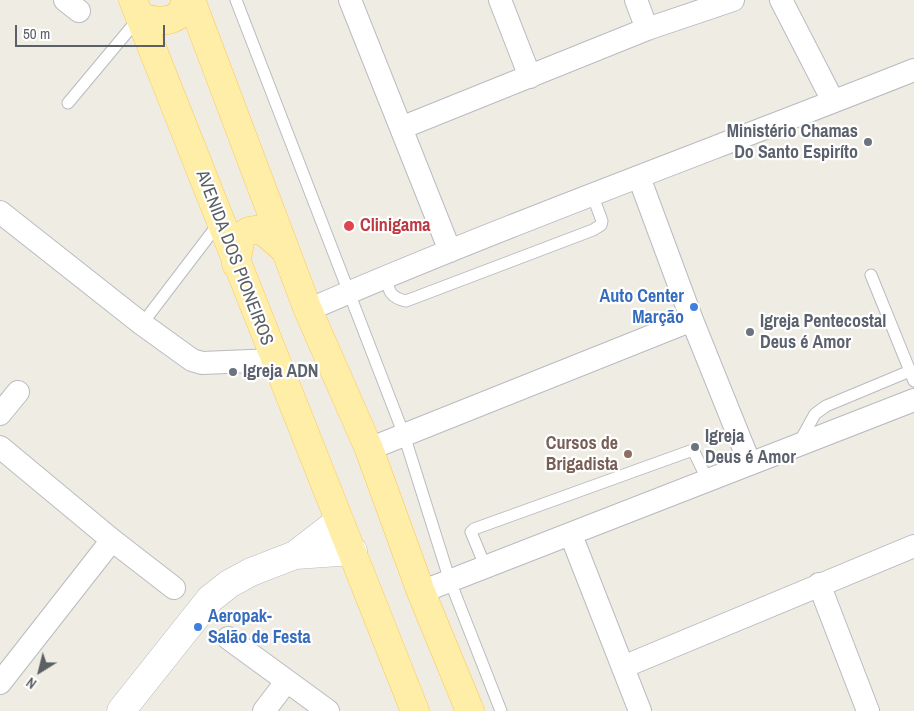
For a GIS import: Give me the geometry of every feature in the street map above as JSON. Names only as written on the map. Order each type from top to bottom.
[{"type":"main road","points":[[137,8],[160,22],[176,17],[184,7],[185,0]]},
{"type":"main road","points":[[191,0],[284,249],[308,310],[369,449],[421,592],[470,711]]},
{"type":"main road","name":"AVENIDA DOS PIONEIROS","points":[[137,8],[236,264],[339,521],[353,551],[415,711]]},
{"type":"main road","points":[[236,264],[240,236],[252,230],[261,229],[284,249]]},
{"type":"street","points":[[350,0],[450,251]]},
{"type":"street","points":[[500,0],[530,76]]},
{"type":"street","points":[[636,0],[648,29]]},
{"type":"street","points":[[401,128],[648,29],[733,0]]},
{"type":"street","points":[[781,0],[833,101]]},
{"type":"street","points":[[308,310],[386,276],[592,194],[833,101],[912,76]]},
{"type":"street","points":[[639,177],[692,320],[750,464]]},
{"type":"street","points":[[0,212],[142,324],[186,356],[202,363],[274,360]]},
{"type":"street","points":[[369,449],[692,320]]},
{"type":"street","points":[[0,414],[18,392]]},
{"type":"street","points":[[421,592],[914,400]]},
{"type":"street","points":[[0,447],[112,540],[174,588]]},
{"type":"street","points":[[121,711],[210,599],[229,584],[251,572],[294,555],[339,521]]},
{"type":"street","points":[[571,535],[640,711]]},
{"type":"street","points":[[0,683],[112,540]]},
{"type":"street","points":[[623,667],[914,546]]},
{"type":"street","points":[[294,555],[353,551]]},
{"type":"street","points":[[819,584],[868,711]]},
{"type":"street","points":[[228,638],[328,711]]},
{"type":"street","points":[[264,711],[286,682]]},
{"type":"lane","points":[[236,0],[404,435],[450,581],[501,711]]},
{"type":"lane","points":[[68,103],[137,8]]},
{"type":"lane","points":[[386,276],[388,291],[397,299],[406,302],[593,230],[601,226],[602,221],[592,194]]},
{"type":"lane","points":[[142,324],[220,222]]},
{"type":"lane","points":[[798,445],[815,414],[826,406],[912,376],[871,275]]},
{"type":"lane","points":[[486,568],[471,532],[474,529],[690,451],[694,452],[708,481]]},
{"type":"place","name":"Ministério Chamas Do Santo Espiríto","points":[[868,142]]},
{"type":"place","name":"Clinigama","points":[[349,226]]},
{"type":"place","name":"Auto Center Marção","points":[[694,307]]},
{"type":"place","name":"Igreja Pentecostal Deus é Amor","points":[[750,332]]},
{"type":"place","name":"Igreja ADN","points":[[233,372]]},
{"type":"place","name":"Igreja Deus é Amor","points":[[695,447]]},
{"type":"place","name":"Cursos de Brigadista","points":[[628,454]]},
{"type":"place","name":"Aeropak- Salão de Festa","points":[[198,627]]}]
